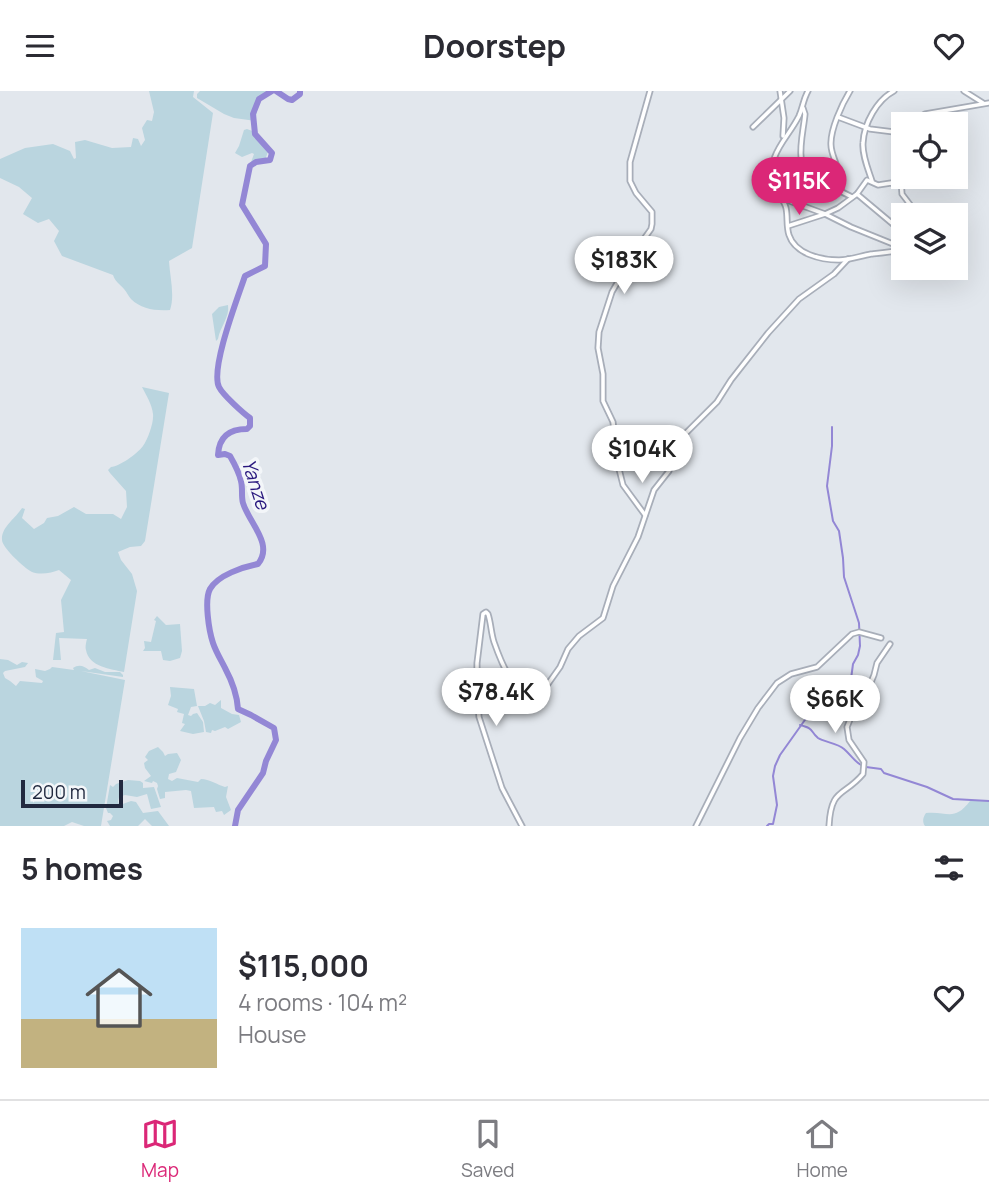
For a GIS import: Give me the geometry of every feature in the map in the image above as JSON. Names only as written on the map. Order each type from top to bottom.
[{"type":"street","points":[[645,515],[623,485],[613,422],[603,401],[603,374],[598,348],[599,332],[612,292],[651,229],[652,212],[629,181],[630,162],[650,91]]},
{"type":"street","points":[[780,91],[784,118],[783,138]]},
{"type":"street","points":[[752,127],[790,91]]},
{"type":"street","points":[[808,91],[797,119],[775,152],[773,166],[773,183],[786,207],[790,237],[805,252],[827,259],[848,259],[891,251]]},
{"type":"street","points":[[838,190],[838,171],[831,148],[832,137],[850,91]]},
{"type":"street","points":[[872,181],[864,156],[866,128],[879,102],[894,91]]},
{"type":"street","points":[[964,91],[987,104]]},
{"type":"street","points":[[937,112],[987,104]]},
{"type":"street","points":[[802,106],[805,114],[801,154],[803,169],[816,182],[852,197]]},
{"type":"street","points":[[838,117],[866,128],[891,131]]},
{"type":"street","points":[[788,226],[838,208],[857,194],[864,182],[869,180],[878,184],[891,183]]},
{"type":"street","points":[[857,194],[891,222]]},
{"type":"street","points":[[782,198],[891,244]]},
{"type":"street","points":[[522,826],[502,788],[479,716],[477,663],[483,614],[488,614],[493,640],[512,681],[523,693],[538,698],[560,667],[568,649],[579,636],[603,618],[613,586],[638,537],[654,490],[669,471],[673,448],[677,442],[717,402],[730,380],[799,299],[834,274],[848,259]]},
{"type":"street","points":[[696,826],[740,738],[758,708],[778,683],[791,674],[817,667],[852,634],[859,632],[881,638]]},
{"type":"street","points":[[829,826],[832,806],[838,794],[863,774],[864,762],[849,740],[847,727],[869,687],[877,663],[890,644]]},
{"type":"shaded area","points":[[149,91],[194,91],[193,97],[213,113],[192,248],[169,261],[172,292],[170,310],[154,310],[139,305],[130,298],[113,275],[62,256],[54,241],[59,231],[49,219],[38,223],[23,214],[32,198],[19,187],[0,178],[0,159],[25,148],[53,144],[70,151],[74,159],[75,142],[85,140],[112,148],[131,147],[133,138],[138,139],[141,146],[145,140],[142,128],[147,120],[152,121],[154,112]]},
{"type":"shaded area","points":[[200,91],[272,91],[260,101],[256,121],[224,114],[197,98]]},
{"type":"shaded area","points":[[244,130],[255,132],[269,149],[265,160],[255,161],[250,165],[254,154],[242,157],[235,153]]},
{"type":"shaded area","points":[[228,305],[226,318],[216,341],[212,314],[219,307]]},
{"type":"shaded area","points":[[142,387],[169,393],[145,541],[141,546],[118,552],[132,574],[137,591],[124,672],[101,666],[91,660],[86,649],[87,639],[59,638],[61,660],[53,660],[56,633],[64,632],[61,600],[71,580],[59,570],[35,573],[28,570],[3,543],[2,535],[22,508],[25,509],[22,518],[34,529],[47,518],[58,516],[74,507],[86,514],[113,514],[121,519],[127,507],[126,491],[108,470],[137,453],[149,435],[153,414]]},
{"type":"shaded area","points":[[157,616],[166,625],[180,624],[180,658],[163,660],[161,651],[143,651],[144,641],[151,642]]},
{"type":"shaded area","points":[[0,659],[17,665],[28,663],[25,667],[3,673],[5,678],[16,686],[20,681],[42,683],[43,681],[36,677],[35,669],[45,671],[52,667],[74,670],[73,668],[81,666],[89,670],[95,668],[105,672],[120,672],[123,675],[81,671],[125,680],[101,826],[84,826],[72,822],[64,826],[0,826]]},
{"type":"shaded area","points":[[170,687],[194,689],[197,706],[191,707],[188,715],[197,713],[203,722],[204,732],[193,734],[180,731],[185,724],[182,723],[184,714],[168,705]]},
{"type":"shaded area","points":[[221,700],[221,708],[239,715],[241,722],[228,729],[225,727],[212,730],[211,733],[206,732],[198,706],[210,703],[215,705]]},
{"type":"shaded area","points":[[158,747],[165,756],[177,753],[181,760],[176,772],[169,774],[168,779],[198,782],[204,779],[228,786],[226,797],[231,810],[224,815],[222,811],[216,812],[214,807],[194,808],[191,791],[186,790],[165,792],[165,798],[160,799],[157,783],[144,781],[151,776],[145,768],[144,763],[148,760],[145,757],[149,751]]},
{"type":"shaded area","points":[[128,780],[140,781],[143,788],[154,787],[161,807],[151,809],[147,794],[119,797],[120,805],[131,801],[136,802],[143,813],[158,811],[169,826],[152,826],[145,819],[138,826],[110,826],[107,821],[113,816],[106,808],[110,785],[113,787]]},
{"type":"shaded area","points":[[970,801],[989,801],[989,826],[925,826],[923,819],[926,813],[955,813]]},
{"type":"waterway","name":"Yanze","points":[[235,826],[238,810],[263,773],[276,740],[274,728],[238,709],[234,688],[211,638],[207,608],[210,589],[225,576],[258,564],[263,549],[259,533],[243,503],[242,484],[236,468],[230,456],[218,455],[223,438],[235,430],[247,429],[250,426],[250,418],[221,390],[217,378],[221,350],[245,276],[265,266],[266,244],[242,205],[250,166],[256,162],[270,160],[272,153],[255,134],[253,114],[259,99],[272,91]]},
{"type":"waterway","name":"Yanze","points":[[276,91],[292,100],[300,91]]},
{"type":"waterway","points":[[767,826],[773,824],[777,805],[773,776],[780,755],[807,717],[844,690],[851,679],[860,646],[859,623],[844,577],[839,531],[833,521],[827,486],[832,427]]},
{"type":"waterway","points":[[800,725],[810,729],[821,739],[841,747],[861,765]]},
{"type":"waterway","points":[[866,767],[881,769],[884,773],[953,799],[989,801]]}]
